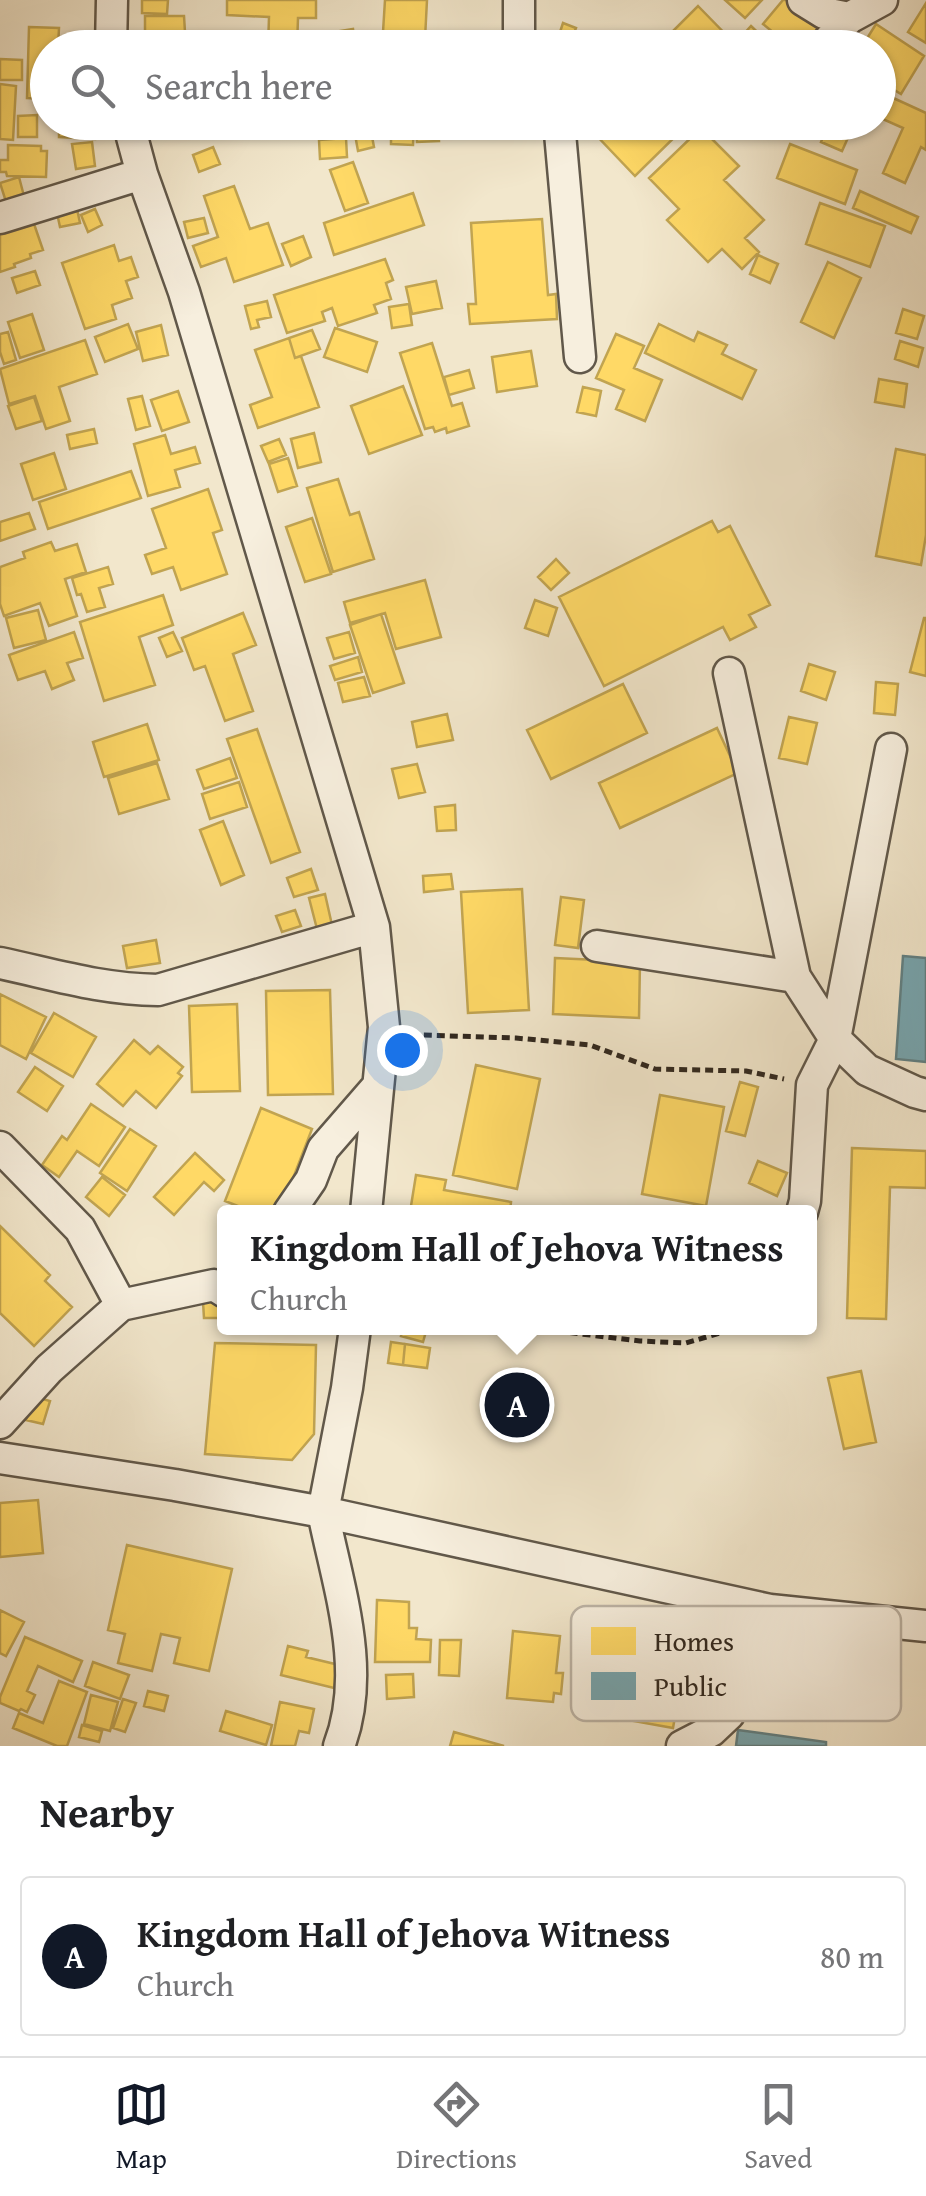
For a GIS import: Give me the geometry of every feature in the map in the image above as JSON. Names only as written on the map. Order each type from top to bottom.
[{"type":"street","points":[[112,0],[112,30]]},
{"type":"street","points":[[519,0],[519,30]]},
{"type":"street","points":[[803,0],[824,12],[849,18]]},
{"type":"street","points":[[838,30],[849,18],[882,0]]},
{"type":"street","points":[[133,140],[184,292],[374,928],[384,1027],[367,1205]]},
{"type":"street","points":[[561,140],[580,357]]},
{"type":"street","points":[[0,218],[142,174]]},
{"type":"street","points":[[729,673],[795,977],[835,1038],[867,1070],[926,1094]]},
{"type":"street","points":[[805,1205],[812,1085],[835,1038],[890,750]]},
{"type":"street","points":[[0,963],[78,982],[158,990],[374,928]]},
{"type":"street","points":[[597,946],[795,977]]},
{"type":"street","points":[[294,1205],[323,1149],[376,1088]]},
{"type":"street","points":[[0,1147],[80,1229],[121,1305]]},
{"type":"street","points":[[0,1423],[49,1369],[121,1305],[217,1285]]},
{"type":"street","points":[[339,1746],[348,1722],[352,1650],[322,1512],[348,1388],[354,1335]]},
{"type":"street","points":[[0,1458],[322,1512],[752,1606]]},
{"type":"street","points":[[901,1623],[926,1626]]},
{"type":"street","points":[[682,1746],[723,1721]]},
{"type":"path","points":[[384,1027],[422,1035],[590,1045],[656,1068],[746,1071],[812,1085]]},
{"type":"path","points":[[590,1335],[686,1343],[714,1335]]},
{"type":"building: Homes","points":[[142,0],[168,0],[167,14],[142,13]]},
{"type":"building: Homes","points":[[227,0],[316,0],[316,18],[298,18],[298,30],[269,30],[269,17],[227,15]]},
{"type":"building: Homes","points":[[385,0],[427,0],[425,30],[383,30]]},
{"type":"building: Homes","points":[[725,0],[762,0],[745,18]]},
{"type":"building: Homes","points":[[787,0],[822,30],[770,30],[763,24]]},
{"type":"building: Homes","points":[[926,3],[926,43],[908,32]]},
{"type":"building: Homes","points":[[698,6],[721,30],[674,30]]},
{"type":"building: Homes","points":[[145,16],[184,16],[185,30],[145,30]]},
{"type":"building: Homes","points":[[563,23],[576,28],[575,30],[561,30]]},
{"type":"building: Homes","points":[[29,27],[59,28],[30,30],[30,98]]},
{"type":"building: Homes","points":[[896,37],[924,56],[901,94],[896,91]]},
{"type":"building: Homes","points":[[0,59],[22,60],[22,80],[0,80]]},
{"type":"building: Homes","points":[[0,84],[16,86],[13,140],[0,139]]},
{"type":"building: Homes","points":[[896,99],[926,113],[926,150],[921,147],[905,183],[883,173],[903,128],[896,125]]},
{"type":"building: Homes","points":[[30,115],[30,137],[18,137],[18,116]]},
{"type":"building: Homes","points":[[319,140],[346,140],[347,157],[320,159]]},
{"type":"building: Homes","points":[[356,140],[373,140],[374,147],[358,151]]},
{"type":"building: Homes","points":[[391,140],[413,140],[413,145],[391,144]]},
{"type":"building: Homes","points":[[601,140],[672,140],[635,176]]},
{"type":"building: Homes","points":[[689,140],[713,140],[739,166],[724,180],[764,220],[745,238],[759,252],[742,269],[722,249],[708,262],[667,220],[679,209],[649,178]]},
{"type":"building: Homes","points":[[822,140],[847,140],[842,151]]},
{"type":"building: Homes","points":[[92,142],[95,166],[76,169],[72,144]]},
{"type":"building: Homes","points":[[790,144],[857,170],[845,204],[777,178]]},
{"type":"building: Homes","points":[[8,145],[41,146],[41,151],[47,151],[46,177],[7,176],[0,172],[0,160],[8,160]]},
{"type":"building: Homes","points":[[213,147],[220,164],[199,172],[193,155]]},
{"type":"building: Homes","points":[[353,162],[368,203],[345,211],[330,170]]},
{"type":"building: Homes","points":[[19,177],[25,200],[7,205],[0,183]]},
{"type":"building: Homes","points":[[234,186],[250,229],[268,223],[283,265],[234,282],[226,258],[201,267],[193,246],[218,237],[204,196]]},
{"type":"building: Homes","points":[[860,191],[918,217],[911,233],[853,208]]},
{"type":"building: Homes","points":[[413,193],[424,225],[334,255],[324,223]]},
{"type":"building: Homes","points":[[820,203],[885,226],[870,267],[806,244]]},
{"type":"building: Homes","points":[[77,209],[80,223],[60,227],[57,213]]},
{"type":"building: Homes","points":[[95,209],[102,225],[88,232],[81,215]]},
{"type":"building: Homes","points":[[204,218],[208,233],[188,238],[184,222]]},
{"type":"building: Homes","points":[[542,219],[548,295],[556,294],[557,319],[470,324],[468,304],[476,304],[471,223]]},
{"type":"building: Homes","points":[[33,221],[43,250],[0,272],[0,232]]},
{"type":"building: Homes","points":[[303,236],[311,257],[291,266],[282,244]]},
{"type":"building: Homes","points":[[114,245],[119,261],[131,257],[138,277],[126,281],[132,298],[112,305],[116,319],[85,329],[62,263]]},
{"type":"building: Homes","points":[[758,255],[778,264],[770,283],[750,274]]},
{"type":"building: Homes","points":[[385,259],[393,280],[386,283],[391,299],[374,305],[377,313],[338,326],[332,308],[322,312],[325,321],[287,333],[274,295]]},
{"type":"building: Homes","points":[[828,262],[861,278],[834,338],[801,322]]},
{"type":"building: Homes","points":[[35,271],[40,285],[17,293],[12,278]]},
{"type":"building: Homes","points":[[436,281],[442,308],[412,314],[406,287]]},
{"type":"building: Homes","points":[[267,301],[271,317],[257,320],[259,327],[251,329],[245,306]]},
{"type":"building: Homes","points":[[409,304],[412,325],[392,328],[389,307]]},
{"type":"building: Homes","points":[[903,309],[924,316],[917,339],[896,333]]},
{"type":"building: Homes","points":[[32,314],[44,350],[20,358],[8,322]]},
{"type":"building: Homes","points":[[128,324],[138,349],[105,362],[95,337]]},
{"type":"building: Homes","points":[[659,324],[694,341],[698,332],[727,345],[722,354],[756,370],[742,399],[645,353]]},
{"type":"building: Homes","points":[[161,325],[168,355],[143,361],[136,332]]},
{"type":"building: Homes","points":[[335,328],[377,342],[367,372],[324,357]]},
{"type":"building: Homes","points":[[312,330],[320,349],[295,358],[289,338]]},
{"type":"building: Homes","points":[[8,332],[16,360],[4,364],[0,334]]},
{"type":"building: Homes","points":[[616,334],[644,346],[634,368],[662,380],[645,421],[616,409],[624,390],[596,378]]},
{"type":"building: Homes","points":[[289,338],[295,358],[301,356],[319,407],[258,428],[250,405],[272,397],[255,350]]},
{"type":"building: Homes","points":[[85,340],[97,374],[59,387],[70,421],[46,429],[35,396],[9,404],[0,369]]},
{"type":"building: Homes","points":[[900,341],[923,348],[918,367],[895,359]]},
{"type":"building: Homes","points":[[432,343],[452,406],[462,403],[469,426],[447,433],[446,428],[435,432],[433,427],[425,429],[400,353]]},
{"type":"building: Homes","points":[[531,351],[537,386],[497,392],[492,357]]},
{"type":"building: Homes","points":[[469,370],[474,388],[449,395],[444,377]]},
{"type":"building: Homes","points":[[879,379],[907,384],[904,407],[875,402]]},
{"type":"building: Homes","points":[[403,386],[422,435],[369,454],[351,406]]},
{"type":"building: Homes","points":[[583,387],[601,391],[596,416],[577,412]]},
{"type":"building: Homes","points":[[178,391],[189,422],[162,431],[151,400]]},
{"type":"building: Homes","points":[[142,396],[150,426],[136,430],[128,399]]},
{"type":"building: Homes","points":[[34,397],[42,421],[16,429],[8,406]]},
{"type":"building: Homes","points":[[94,429],[97,443],[70,449],[67,435]]},
{"type":"building: Homes","points":[[314,433],[321,462],[298,468],[291,439]]},
{"type":"building: Homes","points":[[165,435],[171,454],[195,447],[200,463],[175,470],[180,487],[148,496],[134,444]]},
{"type":"building: Homes","points":[[279,439],[286,455],[268,462],[261,446]]},
{"type":"building: Homes","points":[[896,449],[926,455],[926,535],[921,565],[876,556]]},
{"type":"building: Homes","points":[[54,453],[66,489],[33,500],[21,464]]},
{"type":"building: Homes","points":[[288,458],[297,486],[278,492],[269,464]]},
{"type":"building: Homes","points":[[131,471],[141,498],[48,529],[39,502]]},
{"type":"building: Homes","points":[[338,479],[350,515],[359,512],[374,559],[333,572],[307,488]]},
{"type":"building: Homes","points":[[208,489],[222,530],[213,533],[227,574],[181,590],[173,567],[152,574],[145,555],[166,548],[152,509]]},
{"type":"building: Homes","points":[[29,513],[35,529],[0,541],[0,522]]},
{"type":"building: Homes","points":[[312,518],[331,574],[305,582],[286,527]]},
{"type":"building: Homes","points":[[712,521],[718,532],[730,526],[770,605],[749,615],[756,627],[730,640],[723,627],[604,686],[559,597]]},
{"type":"building: Homes","points":[[51,542],[55,551],[77,544],[86,572],[65,579],[77,616],[49,626],[40,603],[4,616],[0,604],[0,567],[25,558],[23,552]]},
{"type":"building: Homes","points":[[556,559],[569,573],[551,590],[538,577]]},
{"type":"building: Homes","points":[[108,567],[113,584],[99,588],[105,607],[87,612],[72,578]]},
{"type":"building: Homes","points":[[425,580],[441,637],[396,649],[385,613],[350,623],[344,602]]},
{"type":"building: Homes","points":[[163,595],[173,625],[139,637],[155,685],[104,701],[80,622]]},
{"type":"building: Homes","points":[[535,600],[557,608],[548,636],[525,628]]},
{"type":"building: Homes","points":[[38,610],[46,640],[14,648],[6,618]]},
{"type":"building: Homes","points":[[243,613],[256,645],[233,654],[253,711],[225,721],[205,666],[194,670],[182,638]]},
{"type":"building: Homes","points":[[381,614],[404,683],[373,693],[350,625]]},
{"type":"building: Homes","points":[[926,618],[926,676],[910,672]]},
{"type":"building: Homes","points":[[74,632],[83,658],[67,663],[74,680],[52,689],[45,671],[18,680],[9,655]]},
{"type":"building: Homes","points":[[173,632],[182,651],[167,657],[159,638]]},
{"type":"building: Homes","points":[[349,632],[355,653],[334,659],[327,638]]},
{"type":"building: Homes","points":[[358,657],[362,672],[335,680],[330,666]]},
{"type":"building: Homes","points":[[809,664],[835,672],[826,700],[801,691]]},
{"type":"building: Homes","points":[[364,677],[370,696],[343,702],[338,683]]},
{"type":"building: Homes","points":[[876,682],[898,684],[895,715],[874,713]]},
{"type":"building: Homes","points":[[623,684],[647,733],[551,779],[527,730]]},
{"type":"building: Homes","points":[[447,714],[453,740],[417,747],[412,722]]},
{"type":"building: Homes","points":[[789,717],[817,723],[807,764],[779,758]]},
{"type":"building: Homes","points":[[147,724],[159,760],[104,777],[93,742]]},
{"type":"building: Homes","points":[[717,728],[738,773],[620,828],[599,783]]},
{"type":"building: Homes","points":[[257,729],[300,852],[271,863],[227,739]]},
{"type":"building: Homes","points":[[230,758],[237,778],[204,789],[197,770]]},
{"type":"building: Homes","points":[[157,763],[169,799],[119,814],[108,778]]},
{"type":"building: Homes","points":[[417,764],[425,792],[399,798],[392,769]]},
{"type":"building: Homes","points":[[239,782],[247,807],[210,819],[202,794]]},
{"type":"building: Homes","points":[[455,805],[456,830],[437,831],[435,807]]},
{"type":"building: Homes","points":[[223,821],[244,875],[221,885],[200,830]]},
{"type":"building: Homes","points":[[311,869],[318,890],[294,897],[287,878]]},
{"type":"building: Homes","points":[[451,874],[453,889],[424,892],[423,876]]},
{"type":"building: Homes","points":[[522,889],[529,1010],[468,1013],[461,892]]},
{"type":"building: Homes","points":[[325,894],[332,925],[317,929],[309,898]]},
{"type":"building: Homes","points":[[561,897],[584,900],[578,948],[555,945]]},
{"type":"building: Homes","points":[[295,910],[301,926],[282,932],[276,916]]},
{"type":"building: Homes","points":[[156,940],[160,963],[127,968],[123,946]]},
{"type":"building: Homes","points":[[555,958],[640,962],[639,1018],[553,1014]]},
{"type":"building: Homes","points":[[330,990],[333,1094],[268,1095],[266,991]]},
{"type":"building: Homes","points":[[0,994],[46,1017],[26,1059],[0,1045]]},
{"type":"building: Homes","points":[[237,1004],[240,1091],[192,1092],[189,1006]]},
{"type":"building: Homes","points":[[54,1013],[96,1037],[73,1077],[31,1053]]},
{"type":"building: Homes","points":[[134,1040],[150,1054],[158,1046],[183,1067],[178,1073],[182,1076],[156,1108],[136,1091],[123,1106],[97,1084]]},
{"type":"building: Homes","points":[[476,1065],[540,1079],[517,1189],[453,1175]]},
{"type":"building: Homes","points":[[35,1067],[63,1086],[47,1111],[18,1092]]},
{"type":"building: Homes","points":[[740,1082],[758,1087],[745,1136],[726,1131]]},
{"type":"building: Homes","points":[[660,1095],[724,1107],[706,1205],[642,1194]]},
{"type":"building: Homes","points":[[91,1104],[125,1127],[99,1166],[77,1151],[59,1177],[42,1165],[62,1136],[67,1140]]},
{"type":"building: Homes","points":[[261,1108],[312,1129],[283,1205],[235,1205],[225,1201]]},
{"type":"building: Homes","points":[[130,1129],[156,1146],[127,1191],[100,1173]]},
{"type":"building: Homes","points":[[852,1148],[926,1151],[926,1188],[890,1187],[886,1319],[847,1318]]},
{"type":"building: Homes","points":[[195,1153],[224,1180],[214,1191],[204,1182],[174,1215],[154,1197]]},
{"type":"building: Homes","points":[[758,1161],[787,1173],[777,1196],[749,1183]]},
{"type":"building: Homes","points":[[416,1175],[446,1180],[444,1190],[511,1202],[511,1205],[411,1205]]},
{"type":"building: Homes","points":[[102,1177],[125,1195],[109,1216],[86,1197]]},
{"type":"building: Homes","points":[[0,1226],[50,1275],[45,1281],[72,1307],[34,1346],[0,1313]]},
{"type":"building: Homes","points":[[217,1301],[217,1318],[204,1318],[203,1302]]},
{"type":"building: Homes","points":[[401,1335],[425,1335],[423,1342]]},
{"type":"building: Homes","points":[[391,1342],[405,1344],[403,1365],[388,1363]]},
{"type":"building: Homes","points":[[215,1343],[316,1345],[314,1434],[292,1460],[205,1454]]},
{"type":"building: Homes","points":[[405,1344],[430,1348],[427,1368],[403,1365]]},
{"type":"building: Homes","points":[[861,1371],[876,1442],[844,1449],[828,1378]]},
{"type":"building: Homes","points":[[32,1396],[50,1401],[43,1424],[26,1420]]},
{"type":"building: Homes","points":[[38,1500],[43,1553],[0,1557],[0,1503]]},
{"type":"building: Homes","points":[[127,1545],[232,1569],[209,1671],[174,1663],[180,1638],[161,1634],[152,1671],[118,1663],[125,1634],[108,1630]]},
{"type":"building: Homes","points":[[377,1600],[409,1602],[409,1628],[417,1628],[416,1639],[431,1640],[430,1662],[375,1662]]},
{"type":"building: Homes","points":[[0,1610],[24,1622],[6,1656],[0,1653]]},
{"type":"building: Homes","points":[[513,1631],[560,1636],[556,1673],[563,1673],[561,1694],[554,1693],[553,1702],[507,1698]]},
{"type":"building: Homes","points":[[25,1637],[82,1661],[73,1682],[38,1666],[27,1691],[35,1695],[27,1712],[0,1703]]},
{"type":"building: Homes","points":[[440,1640],[461,1640],[459,1676],[439,1675]]},
{"type":"building: Homes","points":[[288,1646],[308,1651],[306,1657],[339,1665],[334,1688],[281,1675]]},
{"type":"building: Homes","points":[[93,1662],[129,1675],[120,1699],[85,1686]]},
{"type":"building: Homes","points":[[413,1674],[414,1697],[387,1699],[386,1675]]},
{"type":"building: Homes","points":[[59,1681],[87,1692],[67,1746],[57,1746],[13,1728],[19,1713],[43,1723]]},
{"type":"building: Homes","points":[[148,1691],[168,1696],[164,1711],[144,1706]]},
{"type":"building: Homes","points":[[91,1695],[118,1702],[110,1731],[84,1724]]},
{"type":"building: Homes","points":[[123,1699],[136,1703],[125,1732],[113,1728]]},
{"type":"building: Homes","points":[[280,1702],[314,1709],[309,1733],[299,1731],[295,1746],[271,1746]]},
{"type":"building: Homes","points":[[226,1711],[272,1725],[266,1745],[220,1731]]},
{"type":"building: Homes","points":[[634,1721],[674,1721],[673,1728]]},
{"type":"building: Homes","points":[[82,1725],[102,1731],[99,1742],[79,1737]]},
{"type":"building: Homes","points":[[454,1732],[504,1746],[450,1746]]},
{"type":"building: Public","points":[[903,956],[926,958],[926,1062],[896,1059]]},
{"type":"building: Public","points":[[738,1730],[826,1742],[826,1746],[736,1746]]},
{"type":"place","name":"Kingdom Hall of Jehova Witness","points":[[517,1405]]}]
